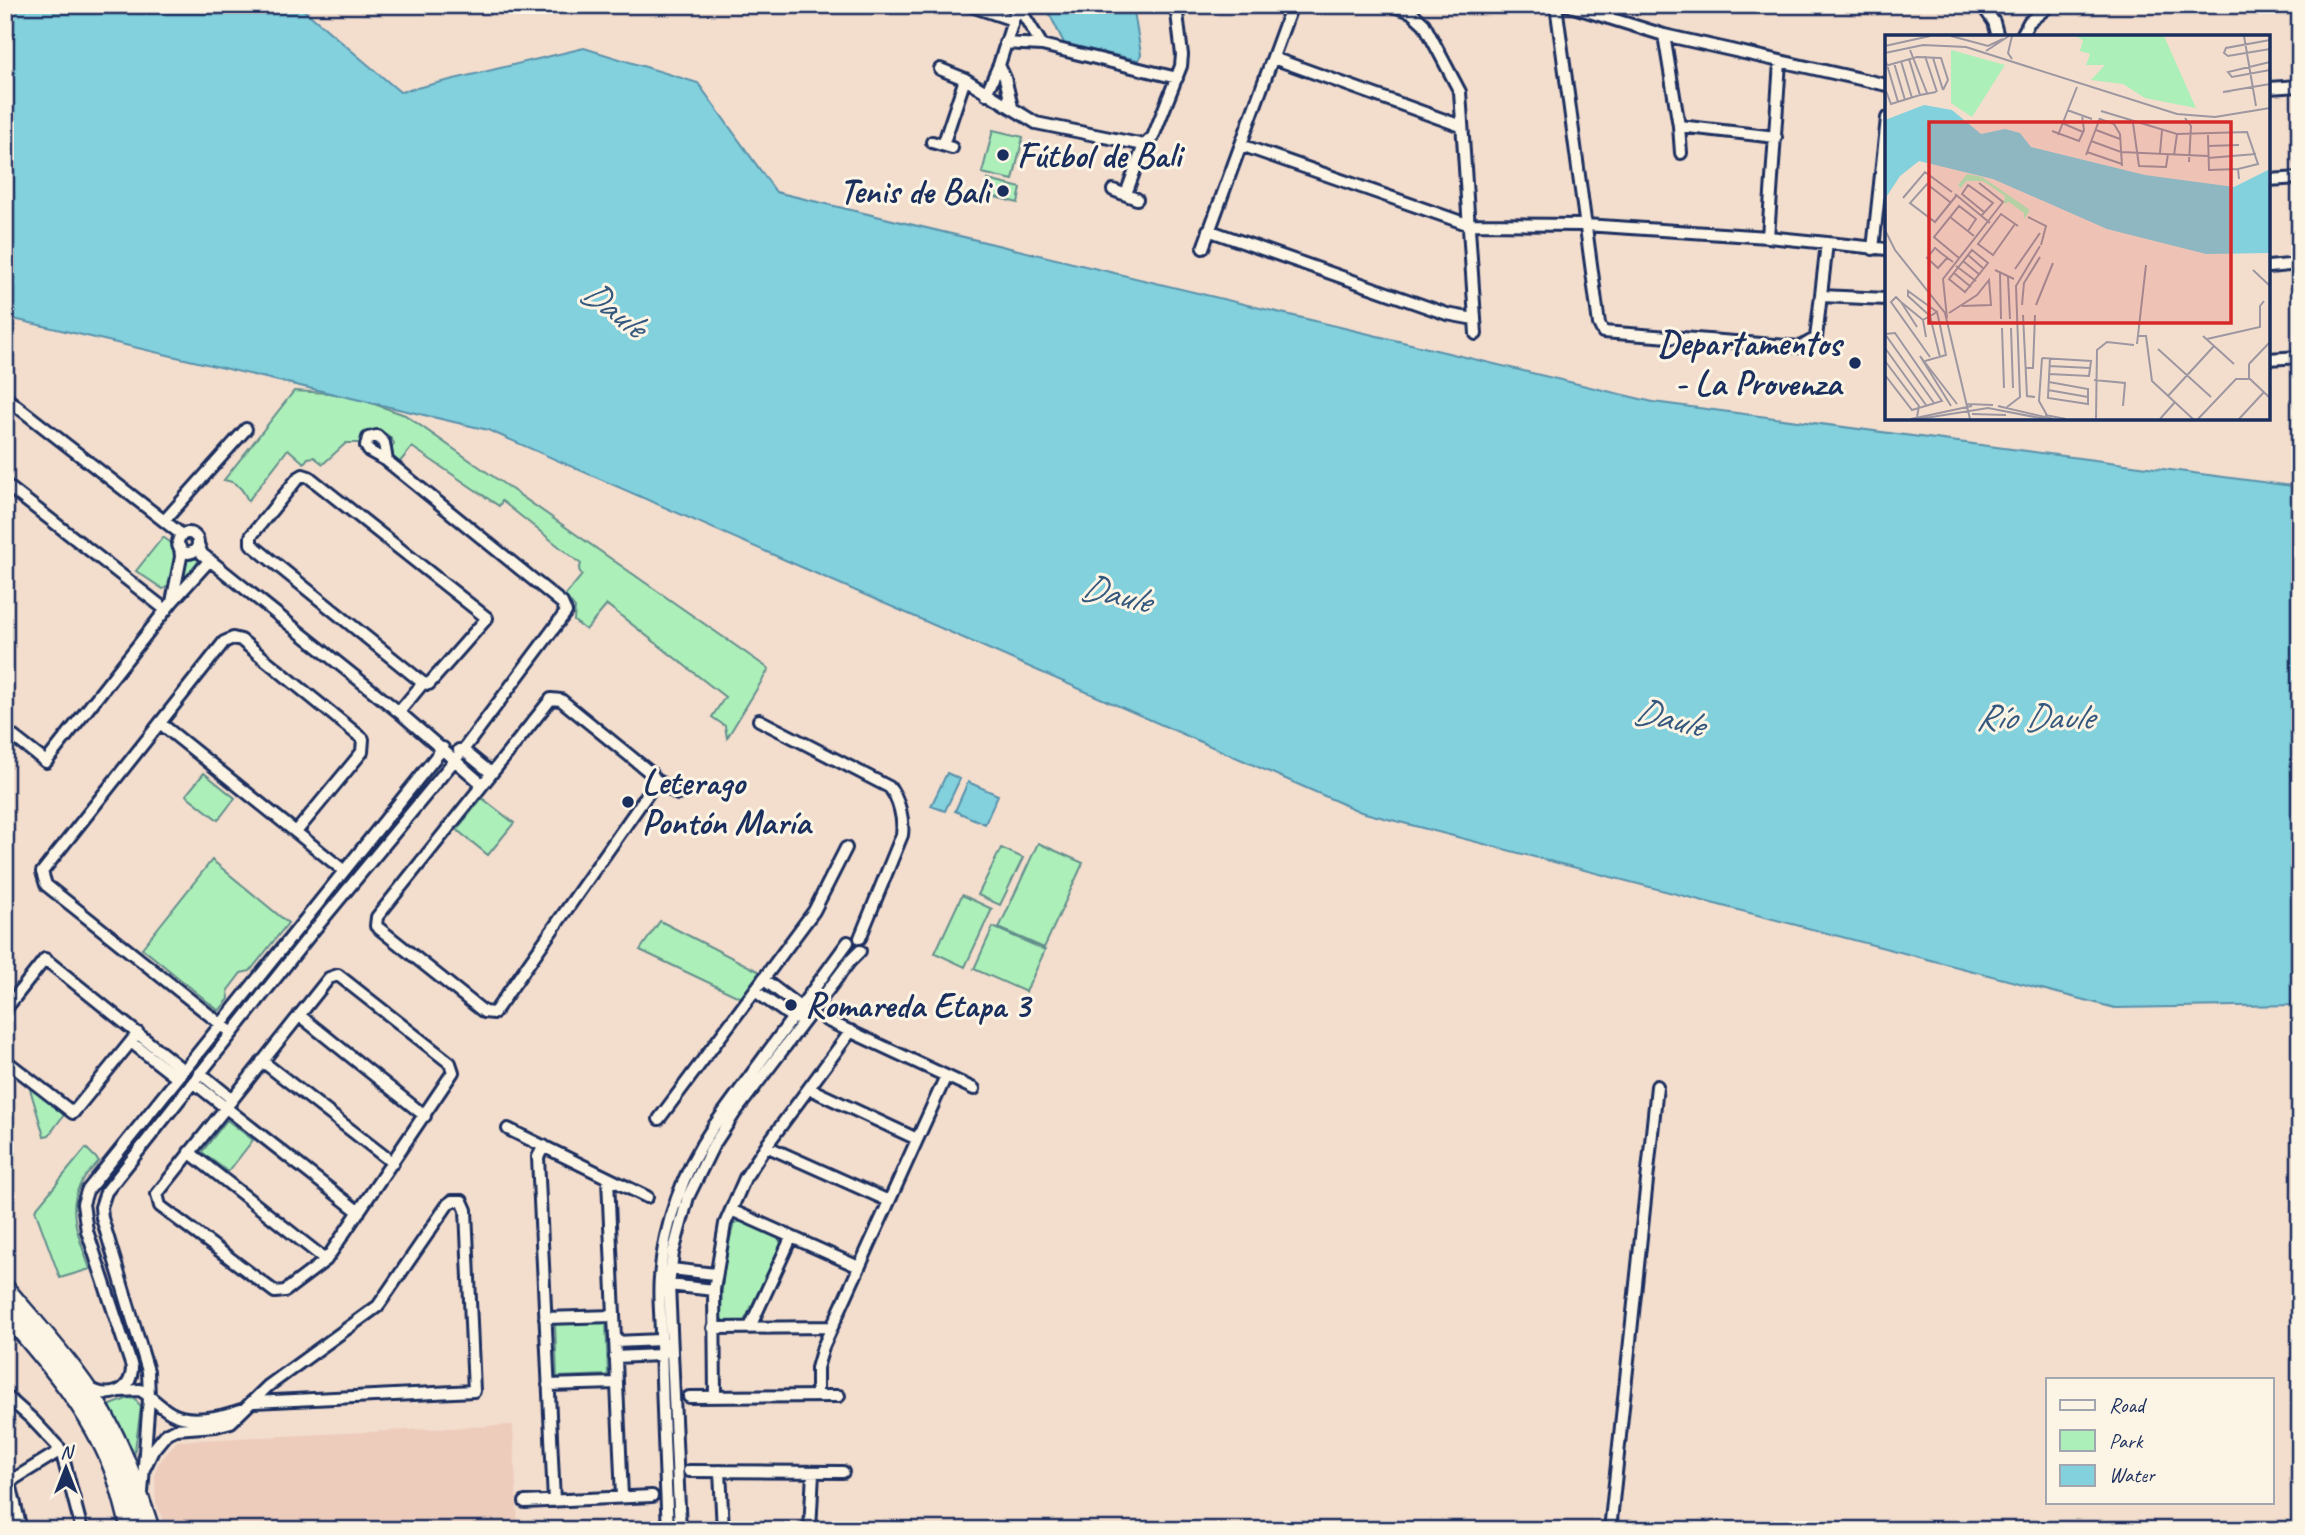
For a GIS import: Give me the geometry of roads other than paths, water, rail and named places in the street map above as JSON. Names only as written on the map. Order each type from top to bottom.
[{"type":"main road","points":[[5,1289],[85,1386],[111,1430],[122,1453],[143,1529]]},
{"type":"main road","points":[[5,1311],[62,1379],[92,1424],[143,1529]]},
{"type":"street","points":[[968,5],[1013,20]]},
{"type":"street","points":[[1126,194],[1144,145],[1153,137],[1177,78],[1182,55],[1176,5]]},
{"type":"street","points":[[1203,248],[1292,5]]},
{"type":"street","points":[[1390,5],[1412,9],[1424,24],[1460,92],[1476,334]]},
{"type":"street","points":[[1556,5],[1599,324],[1603,332],[1801,347],[1816,338],[1826,243]]},
{"type":"street","points":[[1567,5],[1664,35],[1885,85]]},
{"type":"street","points":[[1982,5],[1994,22],[1997,35]]},
{"type":"street","points":[[2022,35],[2029,22],[2050,5]]},
{"type":"street","points":[[986,94],[999,65],[1018,6]]},
{"type":"street","points":[[1018,6],[1042,45]]},
{"type":"street","points":[[1664,35],[1681,153]]},
{"type":"street","points":[[1004,43],[1042,45],[1177,78]]},
{"type":"street","points":[[1273,58],[1461,126]]},
{"type":"street","points":[[1768,237],[1780,62]]},
{"type":"street","points":[[999,65],[1012,107]]},
{"type":"street","points":[[940,69],[965,79],[1045,127],[1144,145]]},
{"type":"street","points":[[942,145],[965,79]]},
{"type":"street","points":[[2270,88],[2300,86]]},
{"type":"street","points":[[1679,126],[1776,137]]},
{"type":"street","points":[[1873,248],[1885,137]]},
{"type":"street","points":[[1241,145],[1467,224],[1585,225],[1768,237],[1885,249]]},
{"type":"street","points":[[2270,180],[2300,178]]},
{"type":"street","points":[[1113,190],[1137,199]]},
{"type":"street","points":[[1208,230],[1447,314],[1474,319]]},
{"type":"street","points":[[2270,268],[2300,264]]},
{"type":"street","points":[[1821,296],[1885,299]]},
{"type":"street","points":[[2270,359],[2300,357]]},
{"type":"street","points":[[5,397],[164,521],[190,545],[443,748],[491,773]]},
{"type":"street","points":[[164,521],[246,429]]},
{"type":"street","points":[[143,1529],[142,1473],[149,1398],[148,1371],[108,1240],[102,1207],[106,1192],[459,754],[565,615],[566,608],[387,461]]},
{"type":"street","points":[[301,475],[309,477],[487,618],[432,682],[426,685],[422,683],[251,544],[251,536],[301,475]]},
{"type":"street","points":[[5,484],[169,606]]},
{"type":"street","points":[[169,606],[181,557],[190,545]]},
{"type":"street","points":[[5,730],[46,762],[169,606],[190,545]]},
{"type":"street","points":[[233,1033],[46,885],[42,877],[44,868],[224,642],[233,638],[241,640],[361,736],[364,743],[362,752],[296,832]]},
{"type":"street","points":[[399,712],[422,683]]},
{"type":"street","points":[[655,779],[654,785],[497,1010],[491,1014],[484,1012],[378,929],[374,923],[548,701],[554,698],[655,779],[678,793]]},
{"type":"street","points":[[668,1530],[660,1355],[666,1343],[671,1269],[688,1197],[713,1146],[860,951],[863,945],[860,938],[902,835],[902,822],[895,794],[890,787],[759,720]]},
{"type":"street","points":[[160,723],[343,870]]},
{"type":"street","points":[[120,1391],[128,1385],[132,1375],[131,1357],[92,1247],[83,1213],[87,1191],[443,748]]},
{"type":"street","points":[[459,754],[482,784]]},
{"type":"street","points":[[659,1119],[814,911],[846,848]]},
{"type":"street","points":[[680,1530],[660,1275],[677,1195],[701,1144],[848,942],[853,937],[860,938]]},
{"type":"street","points":[[848,942],[851,951],[860,951]]},
{"type":"street","points":[[5,1010],[45,959],[180,1074]]},
{"type":"street","points":[[338,975],[450,1063],[454,1069],[452,1076],[326,1260],[285,1292],[275,1292],[160,1206],[156,1198],[158,1191],[262,1061],[329,978],[338,975]]},
{"type":"street","points":[[763,979],[801,1008],[806,1020]]},
{"type":"street","points":[[755,990],[793,1018],[806,1020]]},
{"type":"street","points":[[299,1015],[425,1116]]},
{"type":"street","points":[[826,1020],[974,1089]]},
{"type":"street","points":[[715,1397],[715,1274],[731,1210],[745,1178],[766,1146],[851,1031]]},
{"type":"street","points":[[5,1060],[73,1113],[134,1037]]},
{"type":"street","points":[[262,1061],[393,1163]]},
{"type":"street","points":[[817,1396],[817,1368],[823,1347],[946,1076]]},
{"type":"street","points":[[196,1077],[359,1212]]},
{"type":"street","points":[[1610,1530],[1657,1086]]},
{"type":"street","points":[[810,1089],[917,1139]]},
{"type":"street","points":[[508,1129],[646,1197]]},
{"type":"street","points":[[544,1146],[538,1157],[554,1501]]},
{"type":"street","points":[[766,1146],[889,1202]]},
{"type":"street","points":[[189,1152],[326,1260]]},
{"type":"street","points":[[608,1179],[622,1497]]},
{"type":"street","points":[[85,1386],[100,1394],[135,1389],[144,1392],[173,1415],[185,1418],[216,1417],[250,1405],[474,1391],[466,1210],[462,1201],[452,1200],[448,1204],[378,1306],[268,1386],[250,1405],[239,1416],[226,1423],[183,1427],[167,1433],[153,1450],[142,1473]]},
{"type":"street","points":[[731,1210],[859,1267]]},
{"type":"street","points":[[750,1327],[792,1238]]},
{"type":"street","points":[[92,1247],[108,1240]]},
{"type":"street","points":[[660,1275],[671,1269],[715,1274]]},
{"type":"street","points":[[660,1275],[669,1285],[714,1290]]},
{"type":"street","points":[[545,1318],[614,1316]]},
{"type":"street","points":[[713,1328],[832,1327]]},
{"type":"street","points":[[615,1342],[666,1343]]},
{"type":"street","points":[[615,1357],[660,1355]]},
{"type":"street","points":[[548,1385],[617,1382]]},
{"type":"street","points":[[5,1395],[61,1450],[82,1530]]},
{"type":"street","points":[[689,1397],[839,1396]]},
{"type":"street","points":[[21,1530],[6,1481],[61,1450]]},
{"type":"street","points":[[689,1471],[843,1472]]},
{"type":"street","points":[[720,1471],[723,1530]]},
{"type":"street","points":[[810,1530],[813,1472]]},
{"type":"street","points":[[525,1502],[652,1496]]},
{"type":"water","name":"Río Daule","points":[[5,5],[298,5],[400,92],[584,48],[698,83],[776,192],[1653,402],[2300,487],[2300,1005],[2115,1008],[1361,812],[488,430],[5,317]]},
{"type":"water","points":[[1045,5],[1133,5],[1141,54],[1139,60],[1065,45]]},
{"type":"water","points":[[947,773],[960,779],[945,811],[931,806]]},
{"type":"water","points":[[968,782],[998,795],[985,824],[955,811]]},
{"type":"place","name":"Fútbol de Bali","points":[[1003,155]]},
{"type":"place","name":"Tenis de Bali","points":[[1003,191]]},
{"type":"place","name":"Departamentos - La Provenza","points":[[1855,363]]},
{"type":"place","name":"Leterago Pontón María","points":[[628,802]]},
{"type":"place","name":"Romareda Etapa 3","points":[[791,1005]]},
{"type":"water label","name":"Daule","points":[[614,308]]},
{"type":"water label","name":"Daule","points":[[1116,593]]},
{"type":"water label","name":"Daule","points":[[1669,717]]}]
